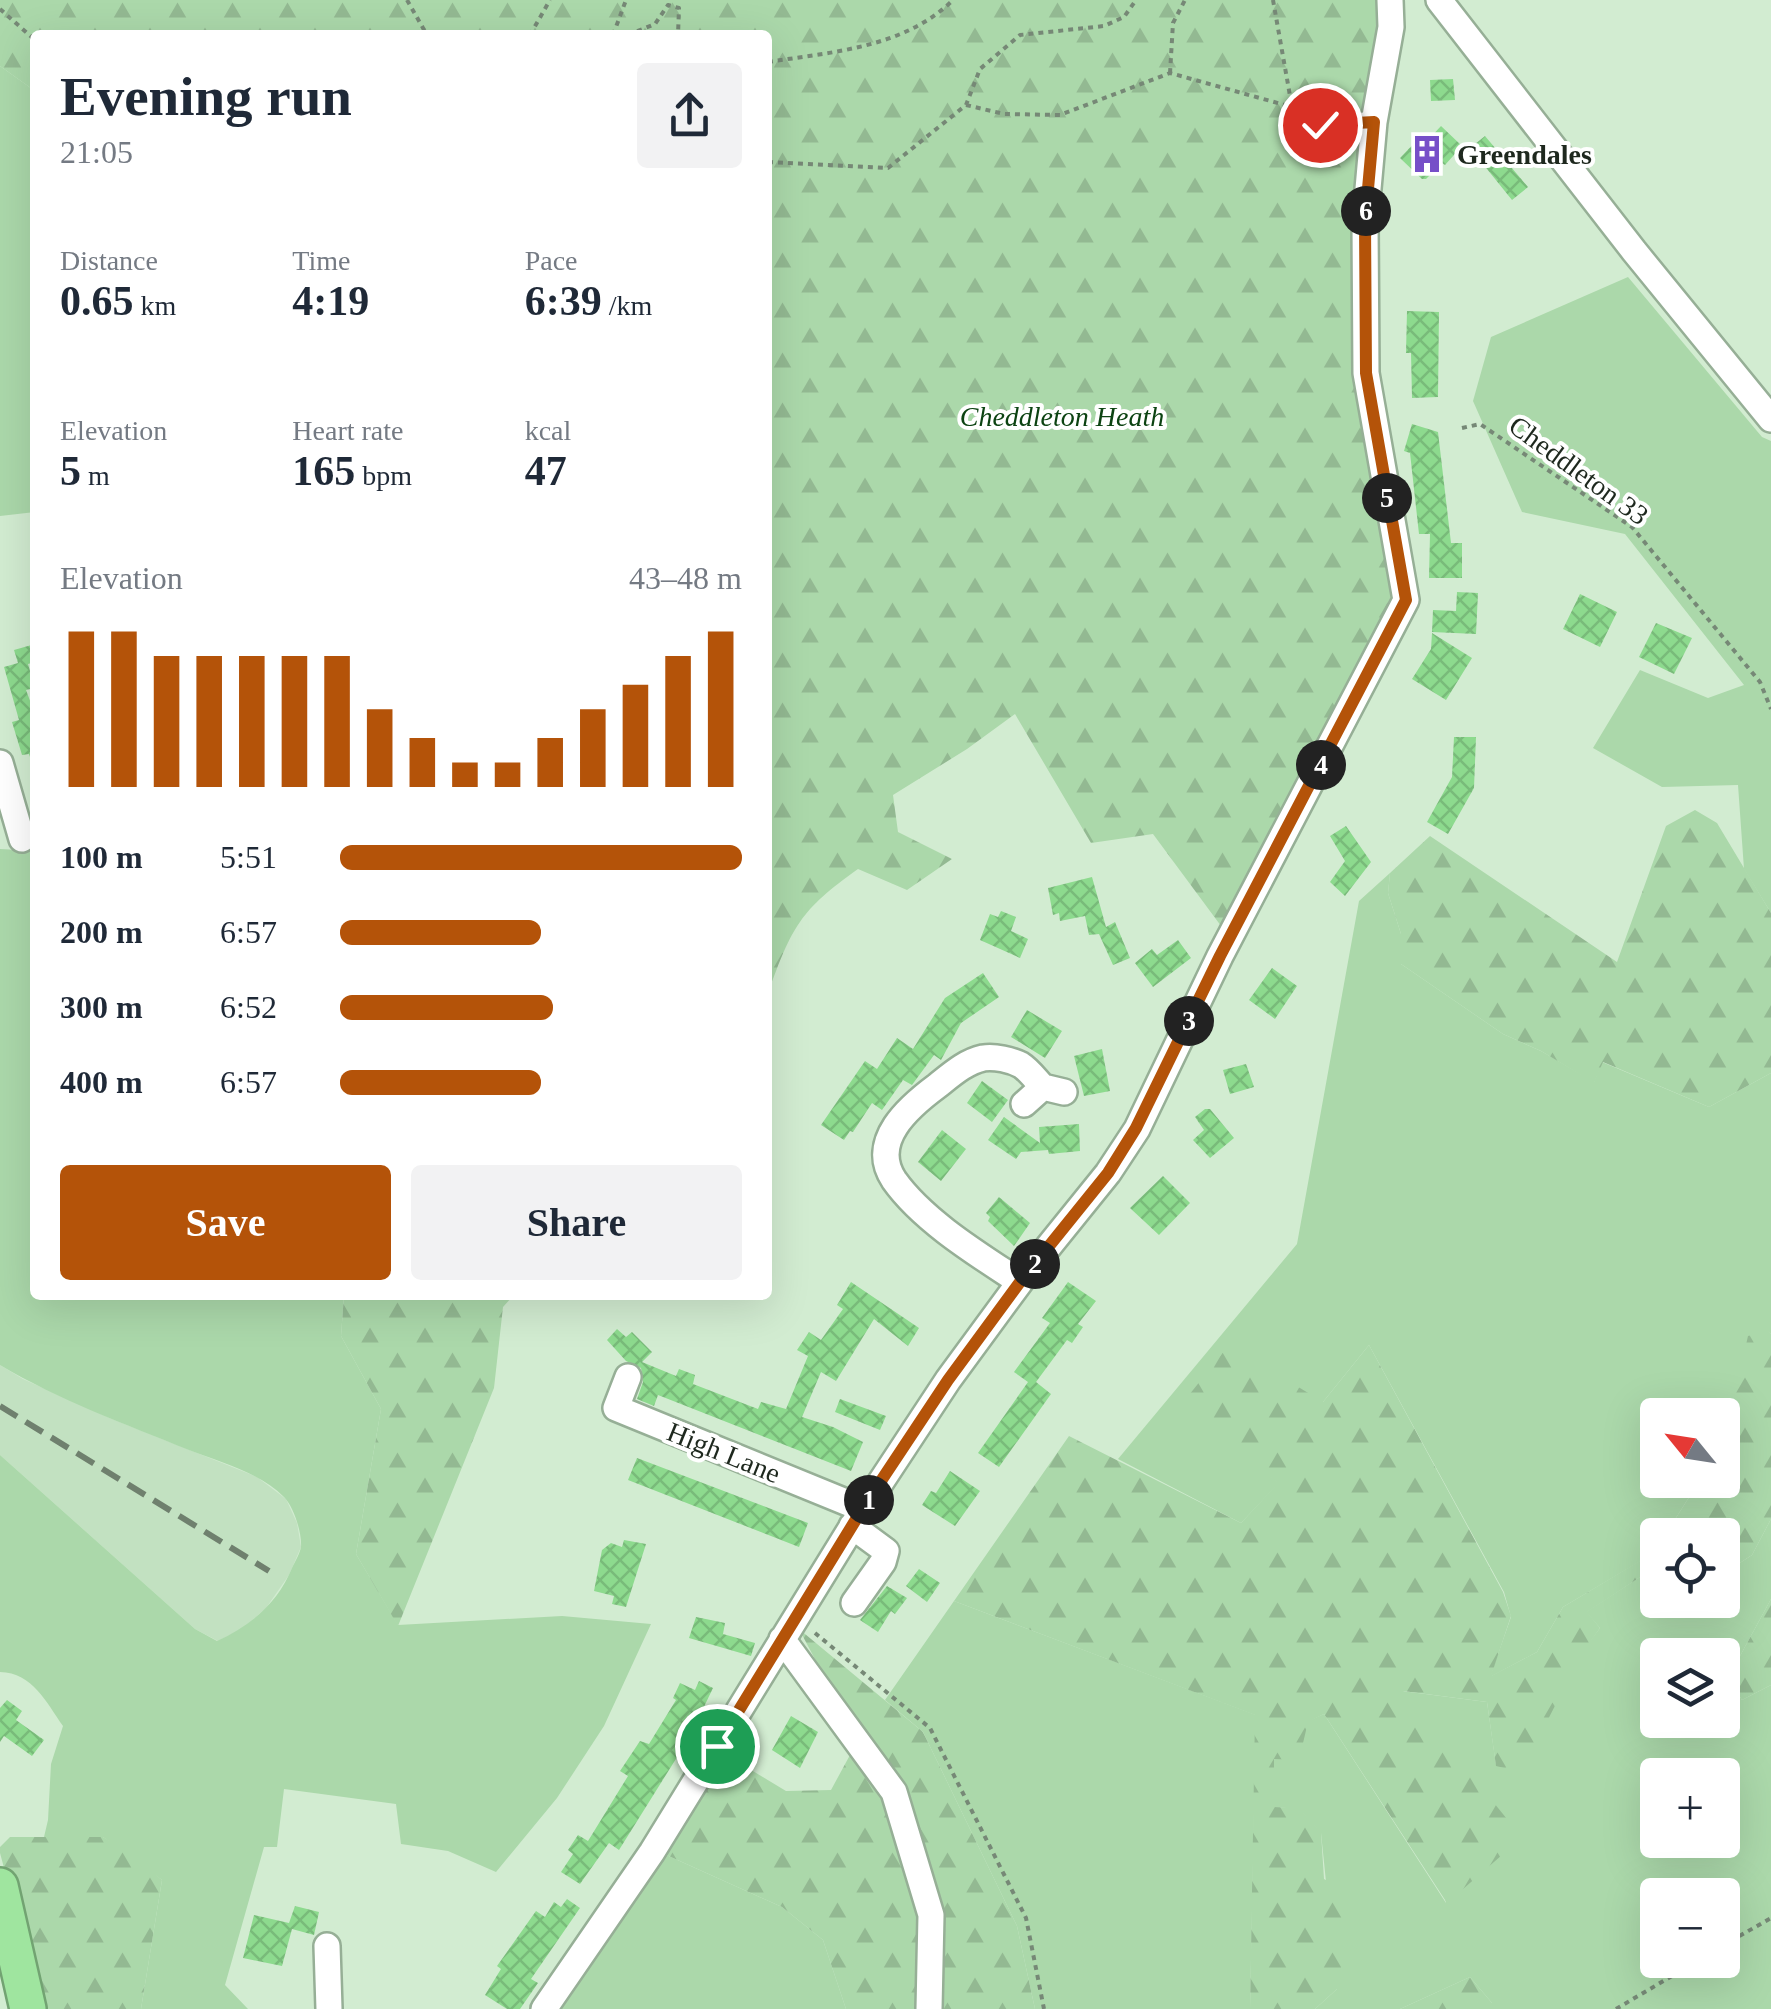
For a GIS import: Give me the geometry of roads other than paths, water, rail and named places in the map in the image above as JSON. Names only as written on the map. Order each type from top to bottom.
[{"type":"highway","points":[[0,1886],[28,2009]]},
{"type":"street","points":[[544,2009],[652,1852],[857,1518],[948,1380],[1108,1173],[1136,1128],[1220,956],[1406,600],[1366,373],[1365,222],[1374,122],[1391,27],[1390,0]]},
{"type":"street","points":[[1439,0],[1634,252],[1771,420]]},
{"type":"street","points":[[0,763],[19,839]]},
{"type":"street","points":[[1020,1282],[967,1248],[893,1178],[887,1160],[896,1121],[907,1108],[964,1066],[984,1058],[1023,1066],[1044,1094]]},
{"type":"street","name":"High Lane","points":[[628,1378],[616,1408],[857,1518]]},
{"type":"street","points":[[854,1604],[883,1562],[886,1551],[857,1518]]},
{"type":"street","points":[[789,1628],[894,1792],[931,1915],[929,2009]]},
{"type":"street","points":[[326,1946],[329,2009]]},
{"type":"railway","points":[[0,1406],[269,1571]]},
{"type":"place","name":"Greendales","points":[[1427,154]]},
{"type":"park label","name":"Cheddleton Heath","points":[[1062,416]]}]
